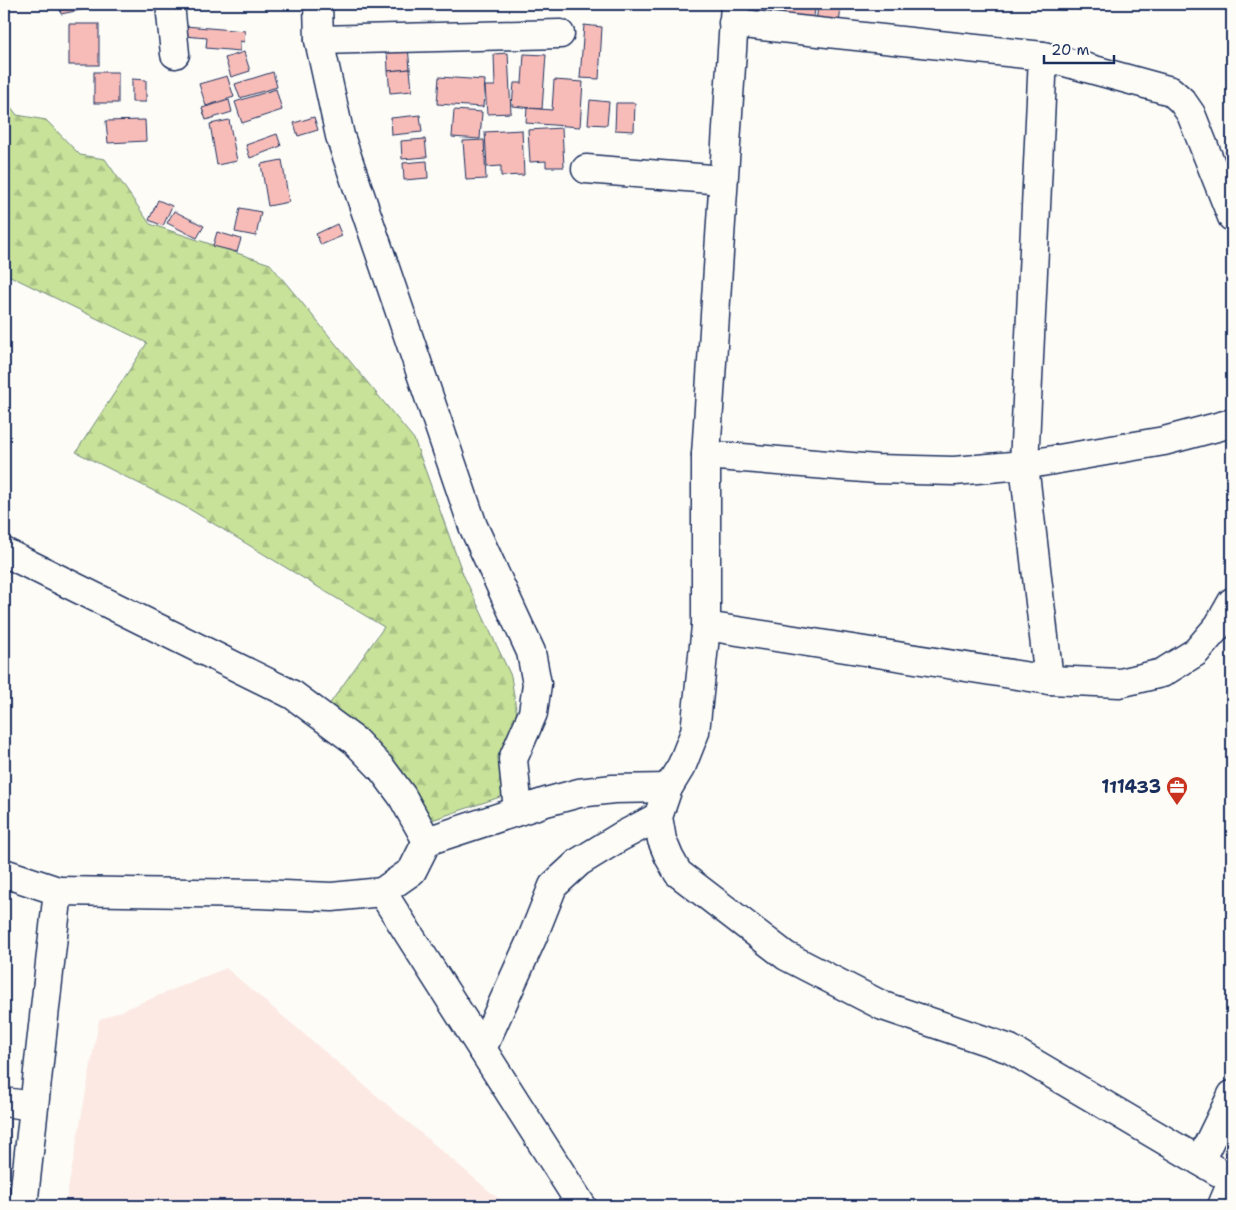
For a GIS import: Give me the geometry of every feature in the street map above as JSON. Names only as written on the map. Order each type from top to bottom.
[{"type":"street","points":[[170,4],[175,54]]},
{"type":"street","points":[[318,4],[319,40],[340,136],[470,516],[531,652],[537,684],[533,713],[513,759],[518,811]]},
{"type":"street","points":[[1222,1206],[1232,1181],[1010,1049],[883,1006],[786,956],[678,873],[662,840],[658,817],[668,788],[682,765],[695,732],[706,626],[706,455],[734,14],[1043,56],[1171,91],[1182,101],[1191,114],[1232,217]]},
{"type":"street","points":[[319,40],[560,34]]},
{"type":"street","points":[[1043,56],[1024,465],[1049,680]]},
{"type":"street","points":[[586,169],[724,180]]},
{"type":"street","points":[[706,455],[876,469],[954,471],[1024,465],[1164,441],[1232,423]]},
{"type":"street","points":[[4,552],[293,695],[355,741],[382,769],[402,796],[427,840]]},
{"type":"street","points":[[706,626],[1049,680],[1120,683],[1162,673],[1196,652],[1220,625],[1232,602]]},
{"type":"street","points":[[4,872],[58,891],[332,897],[382,892],[412,872],[427,840],[579,793],[613,789],[668,788]]},
{"type":"street","points":[[482,1050],[533,936],[553,886],[579,862],[658,817]]},
{"type":"street","points":[[23,1206],[58,891]]},
{"type":"street","points":[[382,892],[582,1206]]},
{"type":"street","points":[[1200,1161],[1232,1096]]},
{"type":"street","points":[[4,1102],[34,1106]]},
{"type":"shaded area","points":[[226,968],[507,1206],[65,1206],[99,1020]]},
{"type":"green space","points":[[4,98],[17,115],[46,120],[80,155],[105,159],[150,224],[270,264],[414,439],[463,574],[511,676],[517,716],[506,795],[423,823],[326,709],[384,627],[186,507],[76,452],[147,343],[4,273]]},
{"type":"building","points":[[59,4],[84,4],[85,9],[61,14]]},
{"type":"building","points":[[755,4],[778,6],[777,18],[753,16]]},
{"type":"building","points":[[780,4],[815,8],[813,24],[778,20]]},
{"type":"building","points":[[818,4],[841,4],[839,27],[816,25]]},
{"type":"building","points":[[69,24],[99,24],[99,65],[69,65]]},
{"type":"building","points":[[584,25],[602,27],[599,79],[580,78]]},
{"type":"building","points":[[185,26],[245,31],[244,42],[240,41],[240,51],[206,48],[207,38],[184,36]]},
{"type":"building","points":[[408,47],[410,69],[388,71],[387,48]]},
{"type":"building","points":[[244,52],[250,71],[231,77],[225,58]]},
{"type":"building","points":[[508,53],[511,113],[487,114],[485,86],[495,86],[494,54]]},
{"type":"building","points":[[524,54],[546,55],[542,109],[512,106],[514,83],[522,83]]},
{"type":"building","points":[[410,69],[412,91],[390,93],[388,71]]},
{"type":"building","points":[[94,72],[118,72],[118,103],[94,103]]},
{"type":"building","points":[[273,72],[277,87],[240,98],[235,84]]},
{"type":"building","points":[[227,76],[234,97],[206,106],[199,84]]},
{"type":"building","points":[[439,77],[485,80],[483,107],[437,104]]},
{"type":"building","points":[[132,79],[146,80],[146,102],[132,102]]},
{"type":"building","points":[[554,80],[583,82],[580,127],[526,123],[527,108],[552,110]]},
{"type":"building","points":[[276,89],[282,110],[242,123],[235,102]]},
{"type":"building","points":[[229,100],[232,112],[206,120],[202,108]]},
{"type":"building","points":[[590,100],[609,102],[607,125],[588,124]]},
{"type":"building","points":[[616,103],[635,103],[634,131],[615,130]]},
{"type":"building","points":[[454,110],[482,112],[480,139],[452,137]]},
{"type":"building","points":[[420,115],[422,132],[392,135],[391,118]]},
{"type":"building","points":[[314,117],[318,130],[298,136],[294,123]]},
{"type":"building","points":[[145,120],[146,141],[108,143],[106,121]]},
{"type":"building","points":[[229,120],[237,161],[217,165],[210,124]]},
{"type":"building","points":[[562,128],[564,167],[546,167],[546,161],[530,162],[528,130]]},
{"type":"building","points":[[522,130],[524,175],[501,176],[501,166],[487,167],[485,132]]},
{"type":"building","points":[[277,134],[281,146],[250,158],[246,145]]},
{"type":"building","points":[[425,139],[427,157],[402,159],[401,141]]},
{"type":"building","points":[[484,140],[486,179],[466,180],[463,141]]},
{"type":"building","points":[[282,160],[289,202],[268,206],[261,164]]},
{"type":"building","points":[[427,161],[428,178],[404,180],[403,163]]},
{"type":"building","points":[[158,200],[172,206],[163,226],[149,220]]},
{"type":"building","points":[[240,208],[261,212],[256,236],[235,232]]},
{"type":"building","points":[[174,211],[204,226],[197,238],[167,223]]},
{"type":"building","points":[[337,224],[342,236],[321,245],[316,234]]},
{"type":"building","points":[[217,232],[241,239],[237,252],[213,246]]},
{"type":"place","name":"111433","points":[[1177,806]]}]
